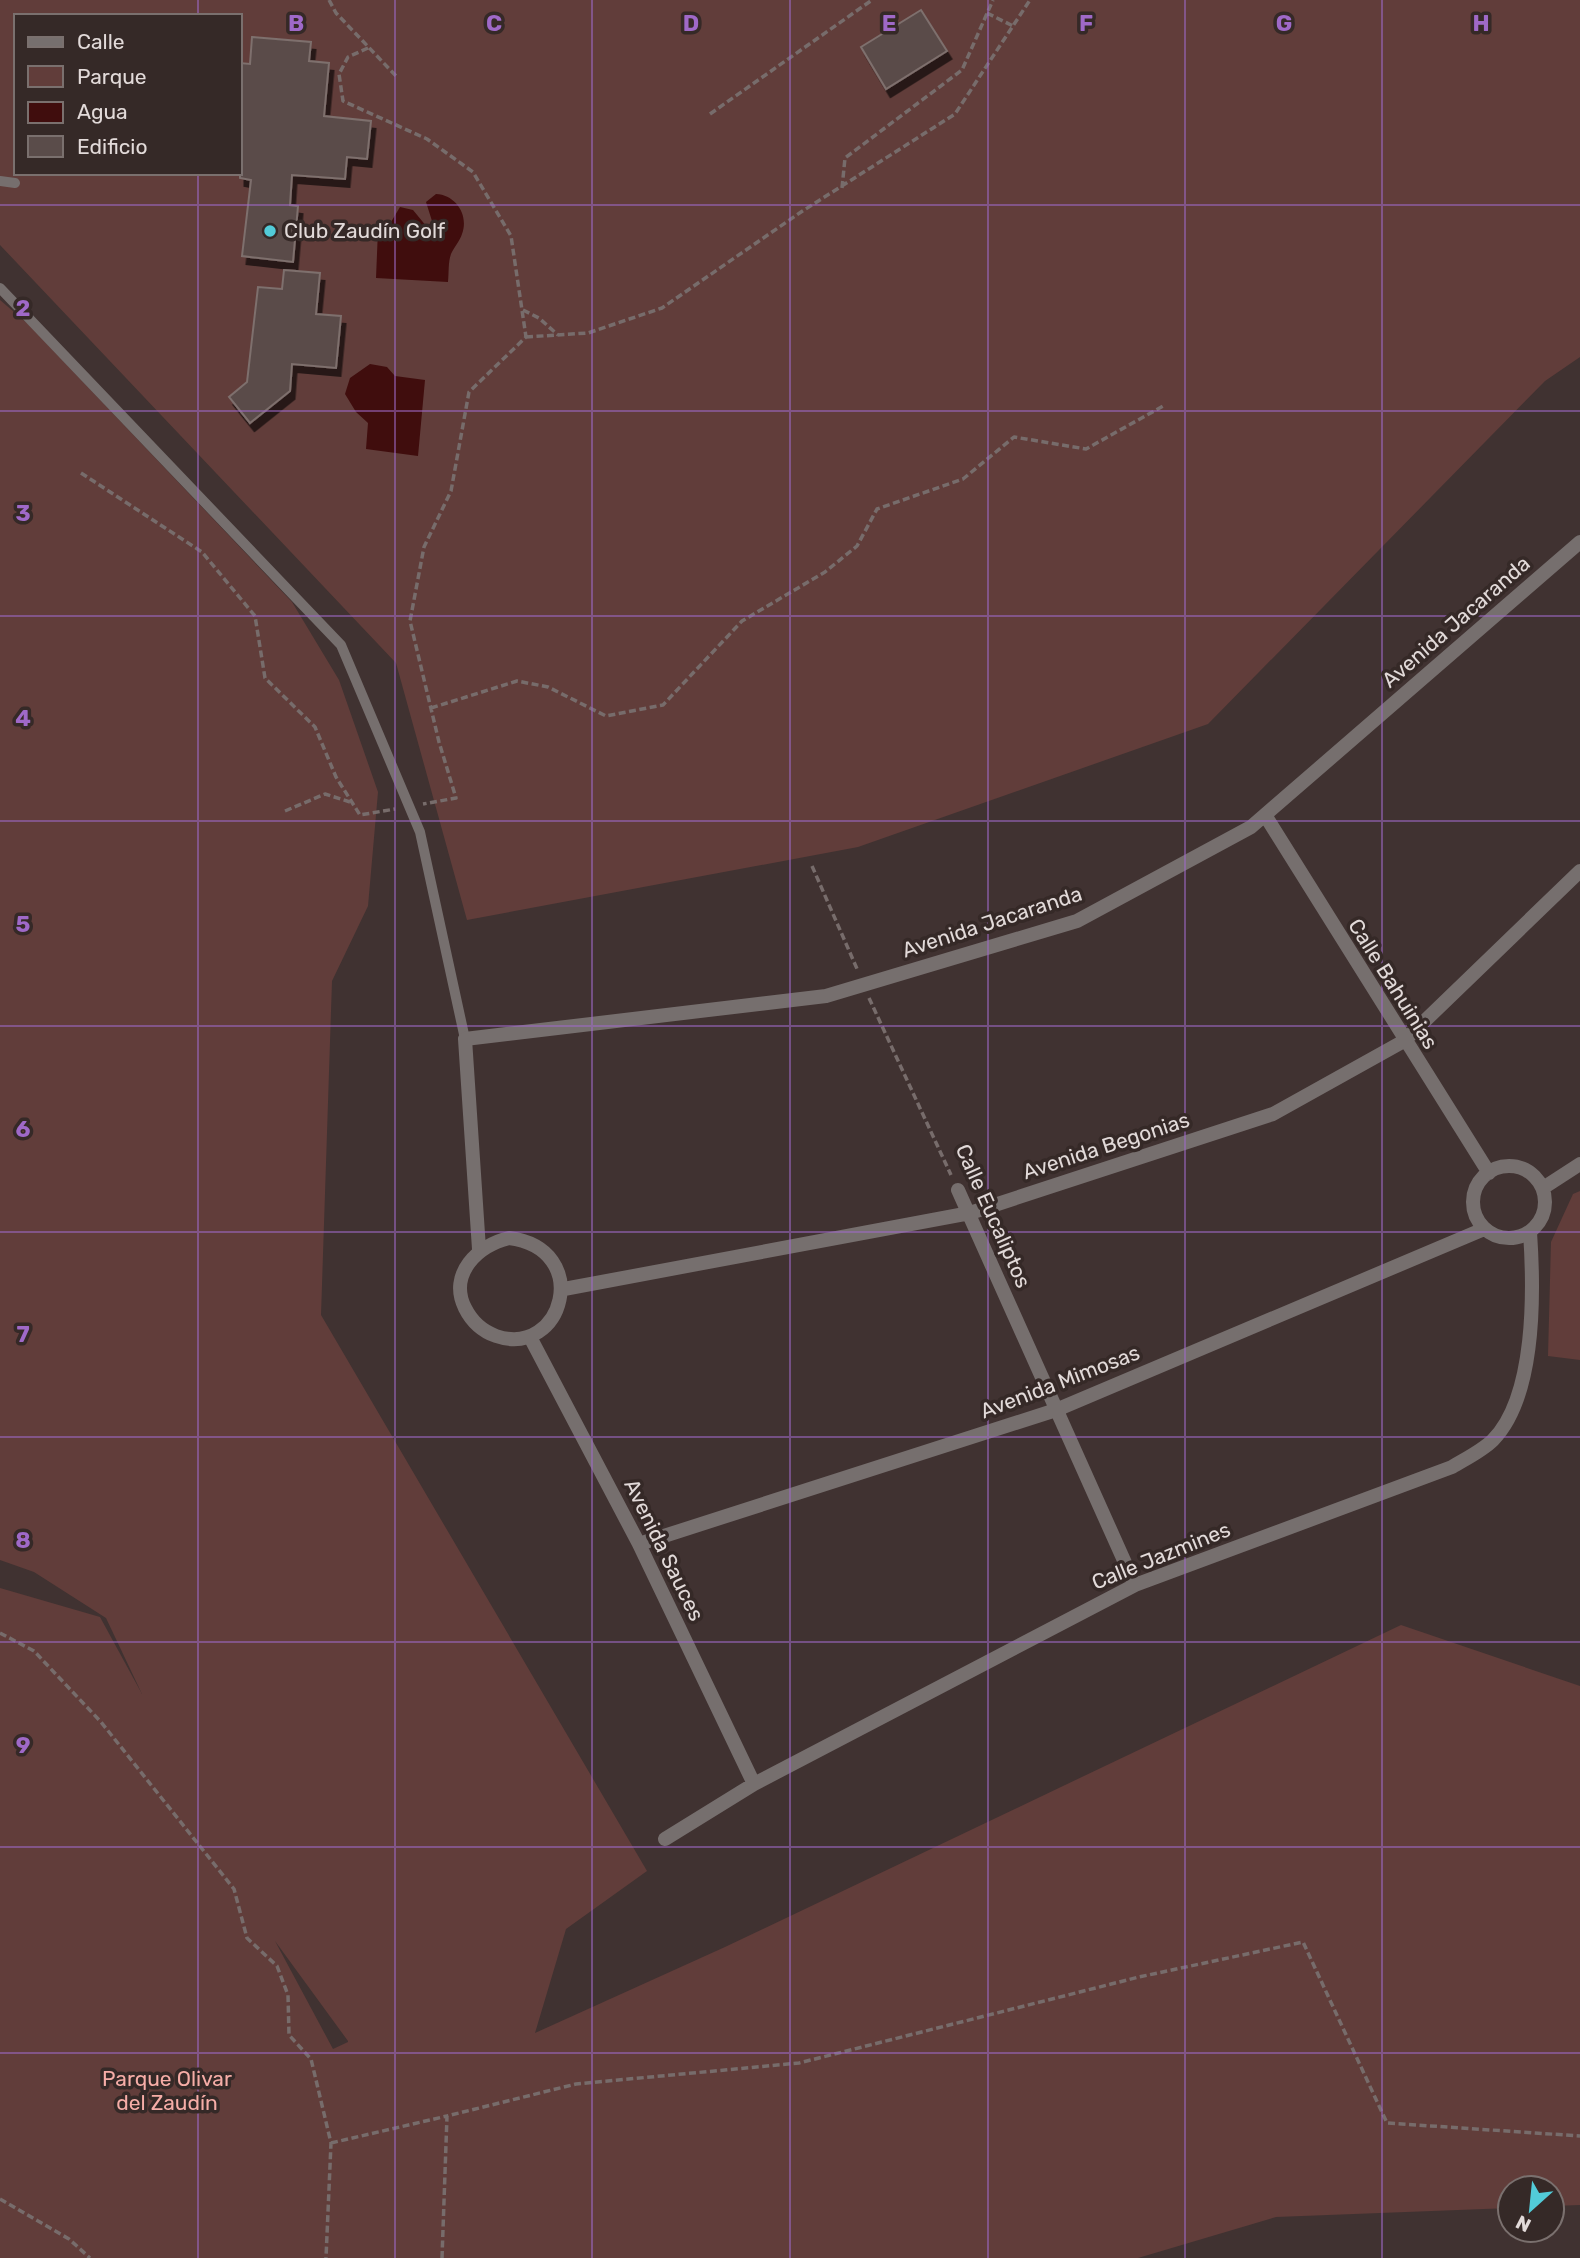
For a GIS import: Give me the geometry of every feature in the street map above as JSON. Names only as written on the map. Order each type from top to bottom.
[{"type":"street","name":"Avenida Jacaranda","points":[[465,1040],[826,996],[1077,921],[1251,827],[1580,542]]},
{"type":"street","name":"Calle Bahuinias","points":[[1265,815],[1489,1173]]},
{"type":"street","name":"Avenida Begonias","points":[[564,1289],[970,1213],[1273,1114],[1404,1041],[1580,871]]},
{"type":"street","points":[[465,1040],[479,1250]]},
{"type":"street","points":[[1543,1188],[1580,1164]]},
{"type":"street","points":[[1506,1166],[1519,1167],[1536,1178],[1543,1188],[1544,1212],[1530,1232],[1508,1238],[1485,1229],[1475,1215],[1475,1190],[1489,1173],[1506,1166]]},
{"type":"street","name":"Calle Eucaliptos","points":[[958,1190],[1135,1585]]},
{"type":"street","name":"Avenida Mimosas","points":[[639,1544],[1056,1410],[1485,1229]]},
{"type":"street","name":"Calle Jazmines","points":[[665,1839],[754,1784],[1135,1585],[1452,1468],[1493,1440],[1515,1403],[1528,1353],[1534,1296],[1530,1232]]},
{"type":"street","points":[[509,1238],[526,1240],[542,1248],[558,1268],[564,1289],[552,1319],[530,1337],[503,1338],[487,1333],[473,1322],[464,1306],[461,1279],[468,1262],[479,1250],[492,1242],[509,1238]]},
{"type":"street","name":"Avenida Sauces","points":[[530,1337],[639,1544],[754,1784]]},
{"type":"lane","points":[[0,181],[15,183]]},
{"type":"lane","points":[[0,288],[341,645],[420,832],[465,1040]]},
{"type":"path","points":[[330,0],[336,13],[397,77]]},
{"type":"path","points":[[710,114],[872,0]]},
{"type":"path","points":[[81,472],[202,552],[256,615],[265,678],[315,727],[336,777],[360,815],[456,798],[410,621],[424,547],[451,491],[469,392],[526,337],[588,333],[662,308],[955,114],[1015,27],[1030,0]]},
{"type":"path","points":[[842,188],[845,158],[962,70],[992,1]]},
{"type":"path","points":[[987,13],[1015,27]]},
{"type":"path","points":[[368,48],[348,57],[339,74],[343,100],[427,139],[473,172],[510,236],[526,337]]},
{"type":"path","points":[[522,309],[539,318],[558,335]]},
{"type":"path","points":[[431,708],[517,681],[548,687],[606,716],[663,705],[742,621],[825,572],[857,546],[877,509],[963,479],[1014,437],[1086,449],[1165,405]]},
{"type":"path","points":[[285,811],[325,794],[352,803]]},
{"type":"path","name":"Calle Eucaliptos","points":[[812,866],[863,985],[958,1190]]},
{"type":"path","points":[[0,1633],[34,1651],[101,1722],[234,1889],[247,1938],[277,1966],[288,1995],[289,2035],[312,2059],[331,2143],[326,2258]]},
{"type":"path","points":[[331,2143],[576,2084],[799,2063],[1139,1977],[1303,1942],[1387,2123],[1580,2136]]},
{"type":"path","points":[[442,2258],[447,2116]]},
{"type":"path","points":[[0,2199],[69,2239],[90,2258]]},
{"type":"green space","name":"Club Zaudín Golf","points":[[0,0],[1580,0],[1580,357],[1545,381],[1208,724],[858,847],[467,920],[396,663],[0,245]]},
{"type":"green space","name":"Parque Olivar del Zaudín","points":[[0,300],[28,324],[292,602],[339,680],[378,792],[368,906],[332,981],[321,1315],[647,1871],[566,1929],[535,2033],[725,1947],[1401,1625],[1580,1686],[1580,2205],[1566,2206],[1566,2174],[1496,2174],[1496,2209],[1276,2217],[1138,2258],[0,2258],[0,1588],[100,1617],[142,1694],[106,1618],[34,1572],[0,1560]],"holes":[[[275,1941],[348,2041],[333,2049]]]},
{"type":"green space","points":[[1580,1191],[1580,1360],[1548,1356],[1551,1242],[1573,1194]]},
{"type":"water","points":[[436,194],[455,202],[464,220],[461,237],[450,257],[448,282],[376,278],[378,230],[385,232],[400,207],[413,210],[427,227],[432,221],[426,202]]},
{"type":"water","points":[[370,364],[387,367],[395,376],[425,380],[418,456],[366,449],[368,423],[356,412],[345,394],[350,378]]},
{"type":"building","points":[[921,10],[947,51],[886,89],[861,47]]},
{"type":"building","name":"Club Zaudín Golf","points":[[252,37],[311,42],[309,61],[329,63],[324,116],[371,121],[367,159],[347,157],[345,179],[292,175],[290,205],[298,206],[293,262],[242,256],[251,180],[240,178],[242,63],[250,64]]},
{"type":"building","points":[[284,270],[320,273],[316,314],[341,316],[336,368],[292,364],[290,391],[250,423],[229,397],[247,382],[258,287],[282,289]]},
{"type":"place","name":"Club Zaudín Golf","points":[[270,231]]}]
